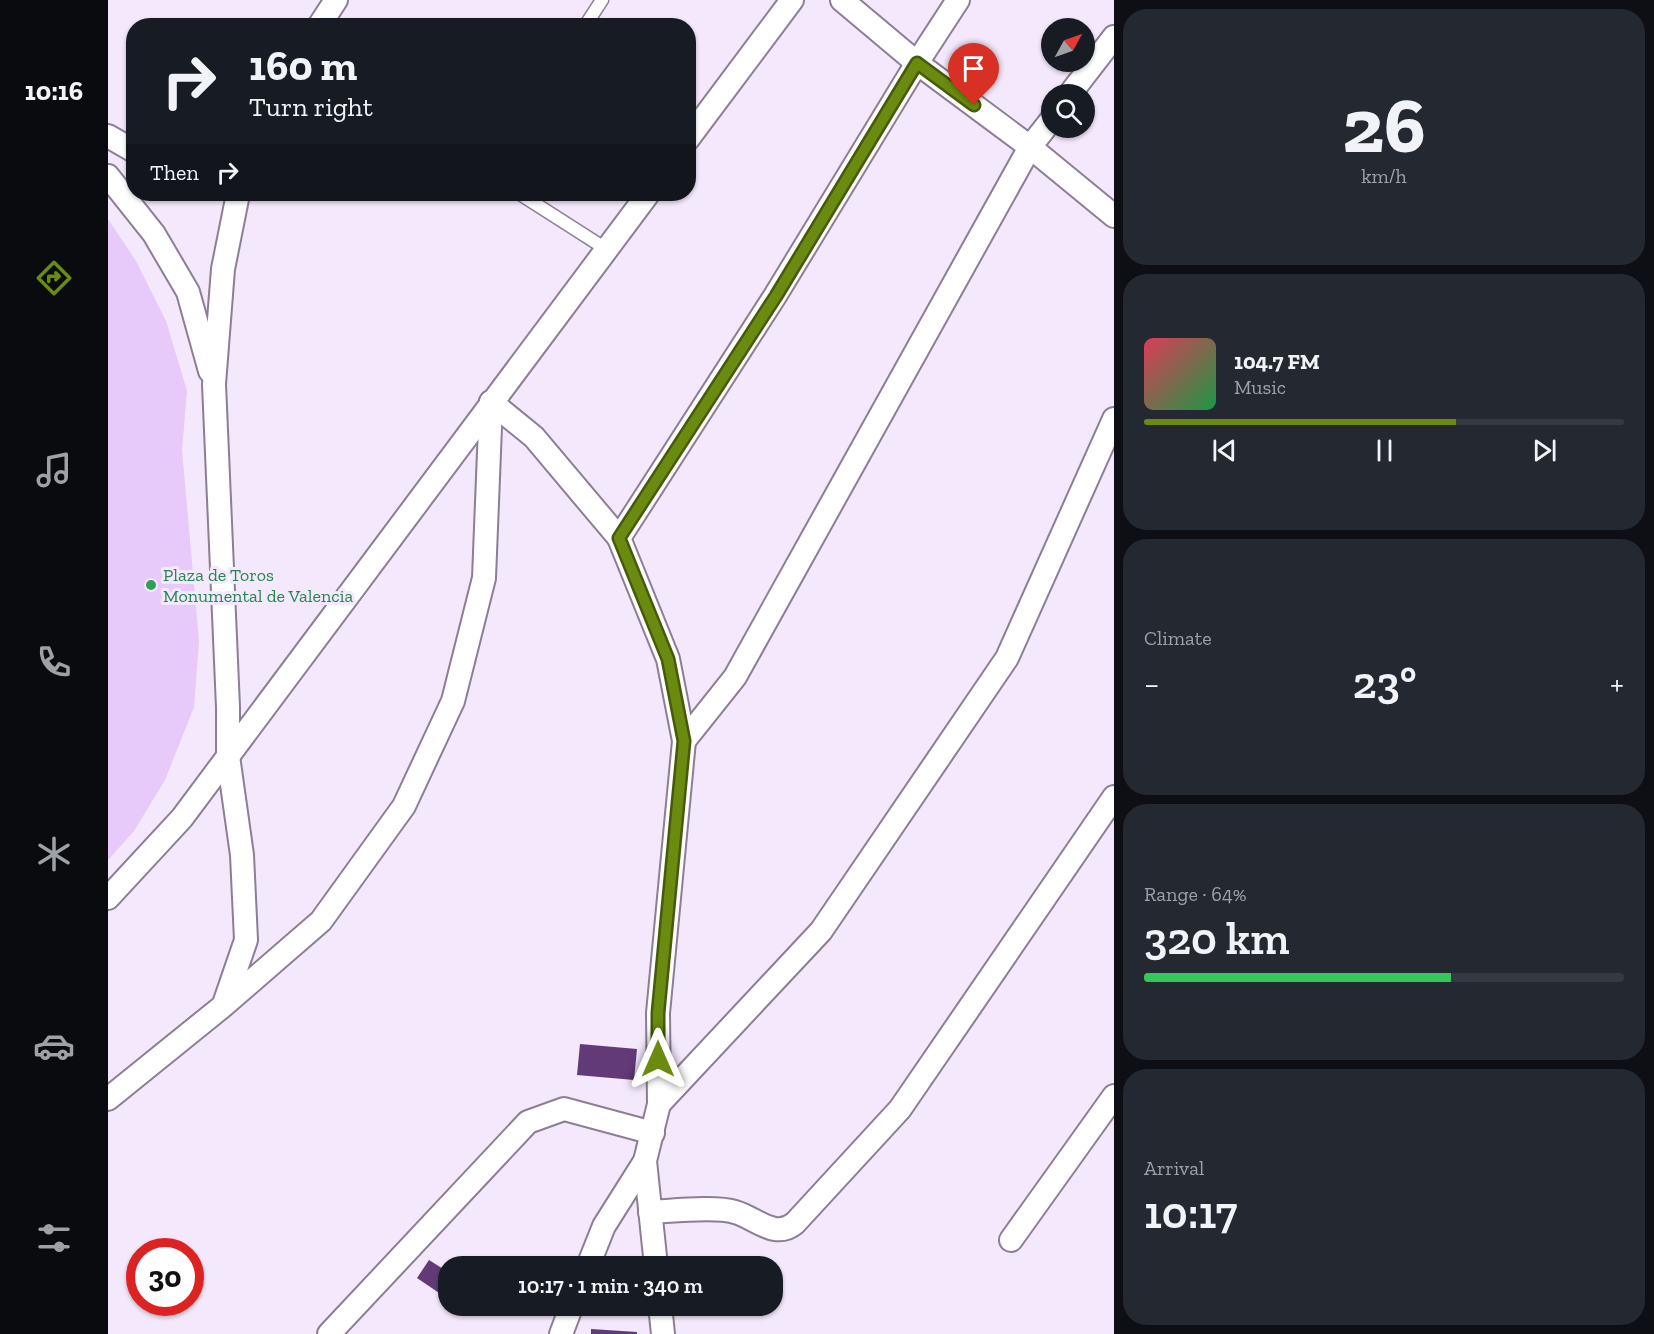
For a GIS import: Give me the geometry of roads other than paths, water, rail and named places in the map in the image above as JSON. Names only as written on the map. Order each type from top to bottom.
[{"type":"street","points":[[325,18],[336,0]]},
{"type":"street","points":[[696,128],[792,0]]},
{"type":"street","points":[[842,0],[917,63],[1030,147],[1114,216]]},
{"type":"street","points":[[619,538],[776,296],[917,63],[958,0]]},
{"type":"street","points":[[1078,84],[1114,37]]},
{"type":"street","points":[[684,741],[735,677],[1030,147],[1041,132]]},
{"type":"street","points":[[108,136],[126,146]]},
{"type":"street","points":[[108,176],[126,199]]},
{"type":"street","points":[[128,201],[154,234],[188,292],[214,384]]},
{"type":"street","points":[[223,1006],[246,940],[242,855],[228,756],[228,707],[214,384],[223,269],[237,201]]},
{"type":"street","points":[[108,898],[183,818],[643,201]]},
{"type":"street","points":[[491,402],[534,437],[619,538],[668,659],[684,741],[658,1013],[659,1104],[645,1161],[604,1226],[592,1256]]},
{"type":"street","points":[[108,1099],[223,1006],[321,921],[404,806],[453,702],[484,578],[491,402]]},
{"type":"street","points":[[659,1104],[821,931],[1006,658],[1114,419]]},
{"type":"street","points":[[650,1212],[734,1211],[779,1231],[788,1230],[900,1109],[1114,799]]},
{"type":"street","points":[[1011,1240],[1114,1096]]},
{"type":"street","points":[[329,1334],[528,1122],[564,1109],[653,1132]]},
{"type":"street","points":[[645,1161],[655,1256]]},
{"type":"street","points":[[561,1334],[568,1316]]},
{"type":"street","points":[[661,1316],[663,1334]]},
{"type":"lane","points":[[590,18],[602,0]]},
{"type":"lane","points":[[531,201],[606,249]]},
{"type":"place","name":"Plaza de Toros Monumental de Valencia","points":[[151,585]]}]
